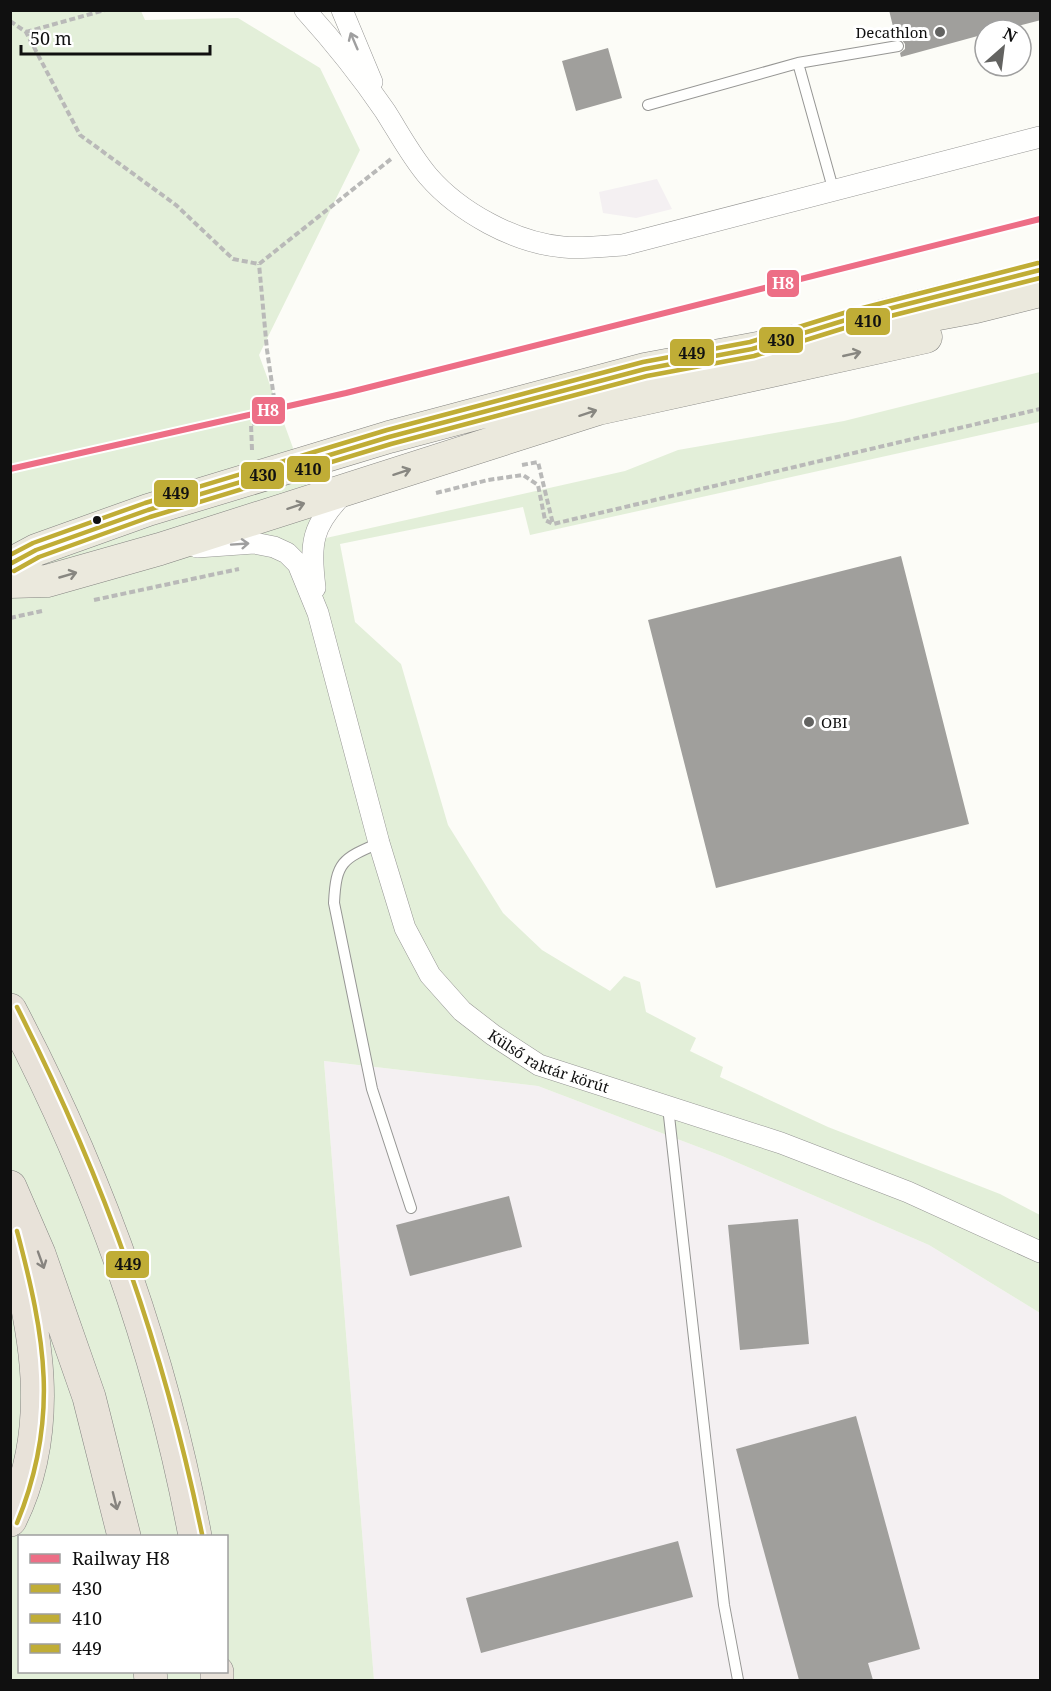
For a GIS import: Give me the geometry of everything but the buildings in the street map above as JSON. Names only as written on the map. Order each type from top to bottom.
[{"type":"highway","points":[[10,1010],[42,1070],[87,1174],[142,1319],[171,1423],[195,1535]]},
{"type":"highway","points":[[10,1186],[39,1254],[89,1397],[124,1535]]},
{"type":"highway","points":[[10,1233],[33,1325],[38,1417],[34,1456],[22,1496],[10,1520]]},
{"type":"main road","points":[[10,564],[36,550],[147,510],[389,437],[645,369],[976,307],[1041,291]]},
{"type":"main road","points":[[10,582],[47,581],[160,549],[598,410],[1041,310]]},
{"type":"street","points":[[305,10],[384,111],[406,147],[446,195],[487,222],[529,239],[562,247],[623,244],[834,192],[1041,137]]},
{"type":"street","points":[[342,10],[384,111]]},
{"type":"street","points":[[752,349],[849,319],[1041,270]]},
{"type":"street","name":"Külső raktár körút","points":[[318,613],[311,543],[327,510],[347,490]]},
{"type":"street","points":[[160,549],[254,543],[274,547]]},
{"type":"street","name":"Külső raktár körút","points":[[274,547],[287,553],[297,564],[318,613],[379,843],[405,928],[430,975],[462,1011],[493,1035],[539,1065],[781,1143],[908,1191],[1041,1252]]},
{"type":"lane","points":[[648,105],[798,63],[898,46]]},
{"type":"lane","points":[[798,63],[834,192]]},
{"type":"lane","points":[[379,843],[349,856],[339,866],[335,877],[334,903],[372,1089],[411,1208]]},
{"type":"lane","points":[[668,1107],[724,1605],[738,1680]]},
{"type":"path","points":[[26,32],[105,10]]},
{"type":"path","points":[[10,21],[26,32],[80,135],[176,205],[233,259],[260,264],[406,147]]},
{"type":"path","points":[[252,450],[251,424],[277,418],[267,350],[260,264]]},
{"type":"path","points":[[431,494],[488,480],[523,476],[538,485],[545,520],[553,524],[1041,409]]},
{"type":"path","points":[[538,462],[553,524]]},
{"type":"path","points":[[90,600],[250,567],[274,547]]},
{"type":"path","points":[[10,618],[45,610]]},
{"type":"shaded area","points":[[657,179],[672,209],[636,218],[603,213],[599,192]]},
{"type":"shaded area","points":[[324,1061],[538,1086],[722,1156],[929,1245],[1040,1313],[1040,1680],[374,1680]]},
{"type":"green space","points":[[11,11],[141,11],[145,20],[238,18],[320,68],[360,150],[259,355],[326,538],[625,471],[678,450],[844,421],[1040,372],[1040,422],[530,535],[523,507],[340,544],[355,622],[401,664],[448,825],[503,913],[542,950],[610,991],[624,976],[640,982],[646,1012],[696,1038],[690,1051],[723,1067],[720,1077],[828,1127],[1000,1194],[1040,1215],[1040,1313],[929,1245],[722,1156],[538,1086],[324,1061],[374,1680],[11,1680]]},
{"type":"rail line","name":"H8","points":[[10,469],[346,393],[1040,219]]},
{"type":"transit line","name":"449","points":[[10,555],[33,543],[145,503],[387,430],[643,362],[750,342],[847,312],[1038,263]]},
{"type":"transit line","name":"430","points":[[10,564],[36,550],[148,510],[389,437],[645,369],[752,349],[849,319],[1040,270]]},
{"type":"transit line","name":"410","points":[[14,571],[39,557],[150,517],[391,444],[647,376],[754,356],[851,326],[1040,278]]},
{"type":"transit line","name":"449","points":[[17,1007],[77,1135],[128,1264],[169,1396],[202,1534]]},
{"type":"transit line","name":"449","points":[[17,1231],[35,1307],[44,1377],[39,1448],[17,1523]]},
{"type":"place","name":"Decathlon","points":[[940,32]]},
{"type":"place","name":"OBI","points":[[809,722]]}]
